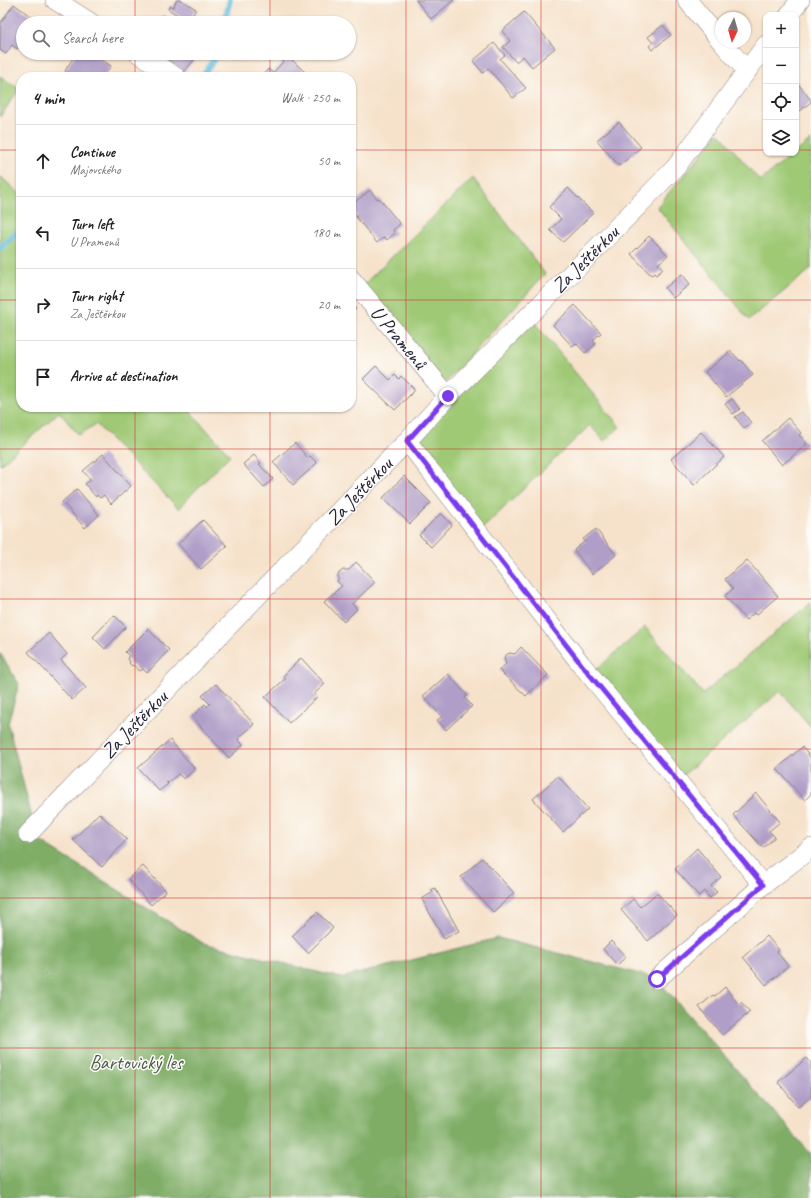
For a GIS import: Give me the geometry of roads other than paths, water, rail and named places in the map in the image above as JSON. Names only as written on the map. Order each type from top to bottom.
[{"type":"street","points":[[54,0],[80,16]]},
{"type":"street","points":[[687,0],[715,33]]},
{"type":"street","points":[[791,12],[800,0]]},
{"type":"street","points":[[728,48],[747,72]]},
{"type":"street","name":"Za Ještěrkou","points":[[28,834],[407,441],[448,396],[676,167],[765,48]]},
{"type":"street","points":[[149,60],[168,72]]},
{"type":"street","name":"U Pramenů","points":[[356,285],[448,396]]},
{"type":"street","points":[[407,441],[581,664],[763,885]]},
{"type":"street","points":[[657,979],[763,885],[811,848]]},
{"type":"waterway","points":[[226,16],[230,0]]},
{"type":"waterway","points":[[205,72],[213,60]]},
{"type":"waterway","points":[[0,248],[16,234]]},
{"type":"park label","name":"Bartovický les","points":[[136,1062]]}]
